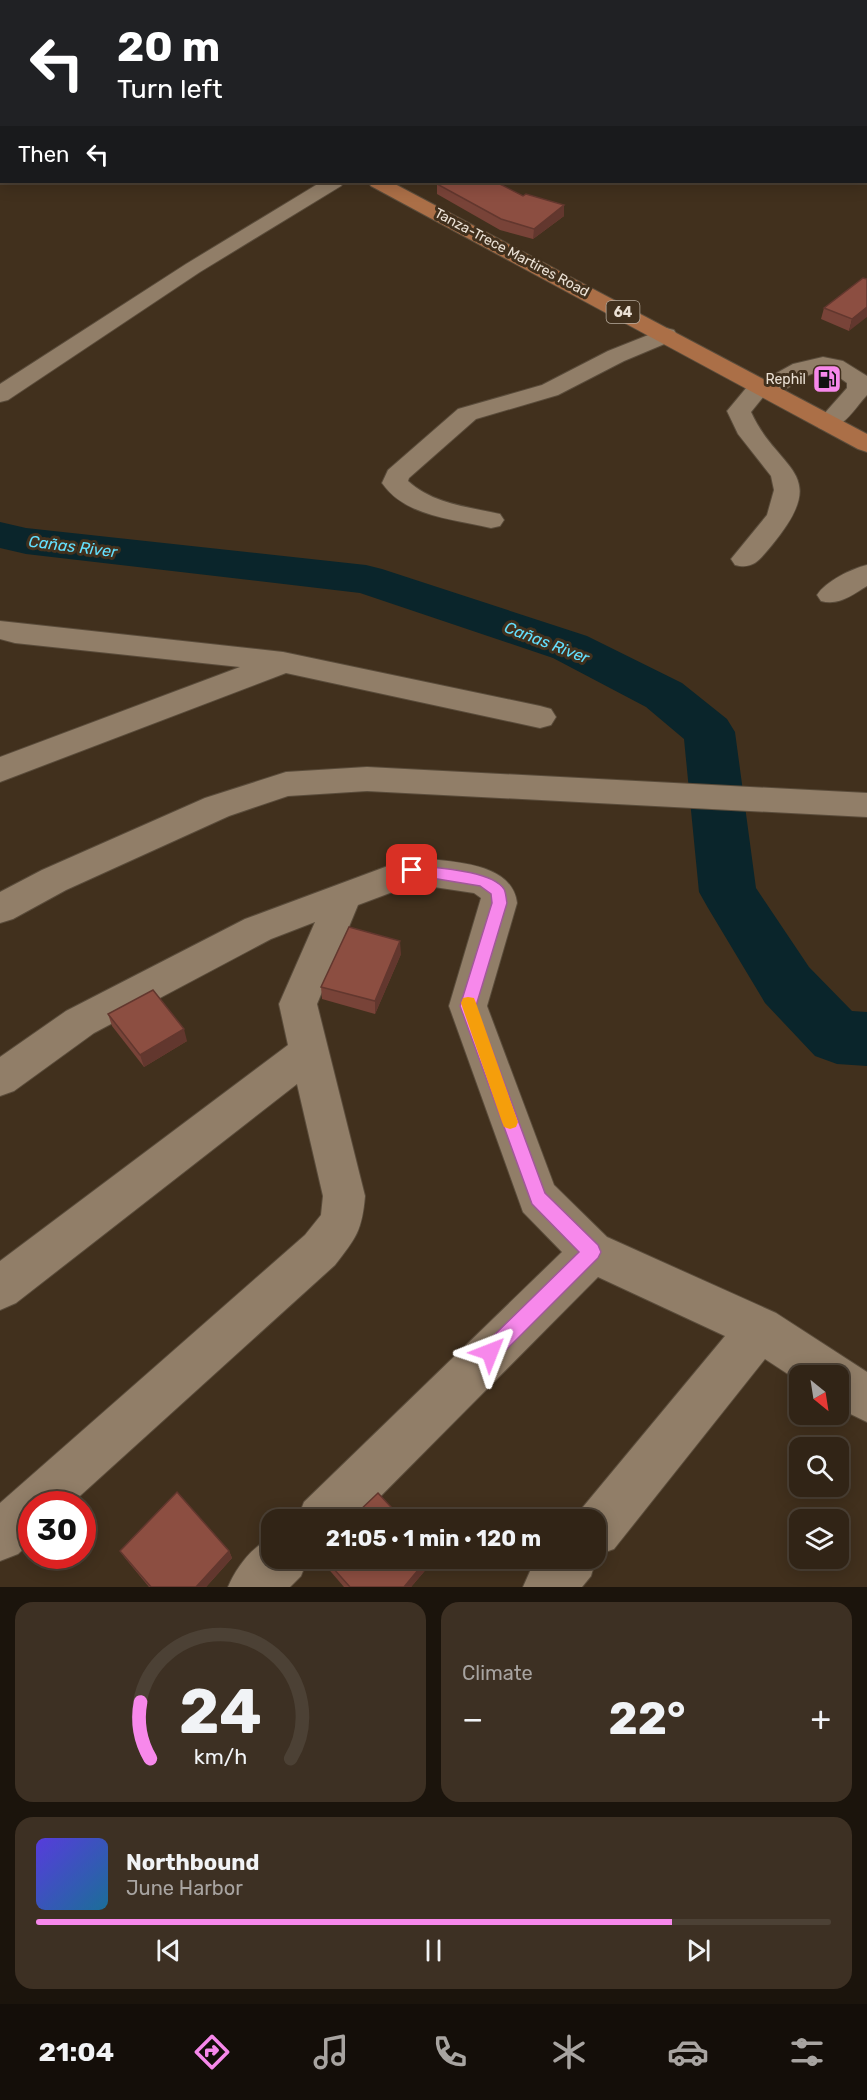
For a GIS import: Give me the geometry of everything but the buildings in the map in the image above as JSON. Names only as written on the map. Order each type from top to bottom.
[{"type":"main road","name":"Tanza-Trece Martires Road","points":[[380,183],[867,444]]},
{"type":"street","points":[[0,395],[193,268],[332,183]]},
{"type":"street","points":[[491,520],[419,502],[402,491],[395,483],[397,475],[467,414],[550,390],[616,356],[666,335]]},
{"type":"street","points":[[745,559],[779,519],[786,505],[786,483],[779,466],[747,432],[740,411],[763,388],[801,368],[824,363],[846,370],[859,381],[860,389],[834,426]]},
{"type":"street","points":[[834,426],[867,412]]},
{"type":"street","points":[[831,594],[867,574]]},
{"type":"street","points":[[0,630],[283,662],[540,717]]},
{"type":"street","points":[[0,770],[283,662]]},
{"type":"street","points":[[0,909],[54,880],[217,807],[286,784],[367,779],[856,804]]},
{"type":"street","points":[[0,1079],[80,1022],[258,929],[412,870],[483,881],[498,892],[500,903],[468,1006],[538,1198],[592,1252],[760,1329],[814,1365]]},
{"type":"street","points":[[50,1491],[320,1250],[341,1223],[344,1196],[298,1004],[344,897]]},
{"type":"street","points":[[0,1288],[310,1050]]},
{"type":"street","points":[[333,1509],[592,1252]]},
{"type":"street","points":[[606,1519],[760,1329]]},
{"type":"street","points":[[849,1387],[867,1399]]},
{"type":"street","points":[[0,1536],[18,1520]]},
{"type":"street","points":[[254,1587],[272,1569]]},
{"type":"street","points":[[549,1587],[564,1569]]},
{"type":"waterway","name":"Cañas River","points":[[0,535],[26,541],[366,579],[570,647],[664,695],[709,732],[728,892],[787,985],[837,1037],[867,1039]]},
{"type":"slow traffic","points":[[468,1003],[510,1122]]},
{"type":"place","name":"Rephil","points":[[827,379]]},
{"type":"route","points":[[412,870],[483,881],[498,892],[500,903],[468,1006],[538,1198],[592,1252],[490,1352]]}]
